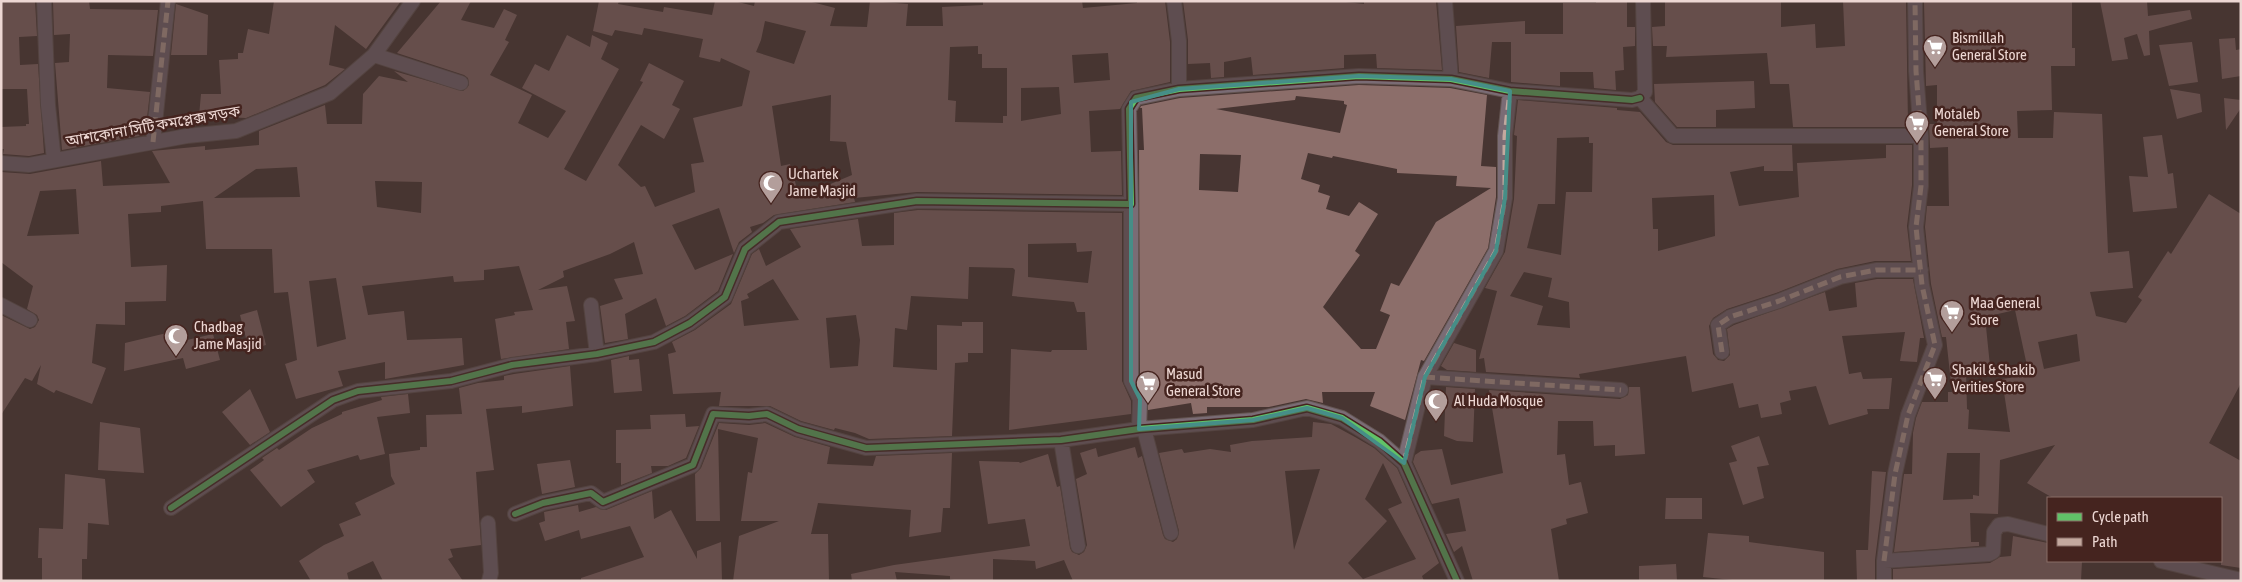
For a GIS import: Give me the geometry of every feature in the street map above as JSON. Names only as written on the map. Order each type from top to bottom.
[{"type":"street","points":[[44,1],[48,105],[54,160]]},
{"type":"street","points":[[153,142],[168,1]]},
{"type":"street","name":"আশকোনা সিটি কমপ্লেক্স সড়ক","points":[[1,163],[29,165],[153,142],[236,131],[330,93],[374,55],[413,1]]},
{"type":"street","points":[[1174,1],[1179,42],[1179,88]]},
{"type":"street","points":[[1446,1],[1451,79]]},
{"type":"street","points":[[1171,532],[1141,430],[1140,399],[1132,381],[1129,109],[1132,102],[1136,98],[1179,88],[1359,76],[1451,79],[1510,91],[1632,100],[1640,98],[1645,92],[1643,1]]},
{"type":"street","points":[[1884,581],[1884,561],[1895,474],[1908,415],[1935,345],[1921,270],[1916,228],[1921,186],[1921,136],[1916,71],[1915,1]]},
{"type":"street","points":[[374,55],[461,83]]},
{"type":"street","points":[[1404,463],[1424,377],[1496,251],[1505,198],[1505,136],[1510,91]]},
{"type":"street","points":[[1640,98],[1673,136],[1921,136]]},
{"type":"street","points":[[170,508],[333,400],[358,391],[451,381],[512,365],[597,354],[654,342],[690,323],[725,296],[745,250],[779,222],[917,201],[1131,204]]},
{"type":"street","points":[[1722,352],[1718,325],[1730,317],[1779,301],[1840,277],[1876,270],[1921,270]]},
{"type":"street","points":[[1,305],[30,320]]},
{"type":"street","points":[[591,305],[597,354]]},
{"type":"street","points":[[1424,377],[1620,390]]},
{"type":"street","points":[[515,514],[543,503],[591,493],[603,502],[693,465],[713,414],[750,416],[767,414],[798,429],[866,448],[1060,440],[1141,430],[1253,420],[1307,408],[1342,418],[1379,441],[1404,463],[1457,581]]},
{"type":"street","points":[[1060,440],[1078,546]]},
{"type":"street","points":[[488,524],[491,573],[489,581]]},
{"type":"street","points":[[1884,561],[1989,554],[1993,552],[1994,532],[1999,525],[2008,524],[2047,534]]},
{"type":"street","points":[[2165,562],[2241,580]]},
{"type":"highlighted area","points":[[1359,76],[1451,79],[1510,91],[1505,198],[1496,251],[1425,377],[1404,463],[1342,418],[1307,408],[1253,420],[1139,429],[1140,399],[1131,381],[1131,102],[1179,89]]},
{"type":"building","points":[[1,1],[35,1],[37,36],[19,37],[20,65],[38,64],[44,153],[29,156],[3,154],[4,149],[1,149],[1,127],[26,126],[26,124],[29,124],[27,89],[1,89]]},
{"type":"building","points":[[53,1],[89,1],[90,9],[158,10],[153,56],[108,55],[107,88],[150,92],[145,135],[62,150],[55,63],[69,62],[70,34],[54,35]]},
{"type":"building","points":[[274,1],[401,1],[366,49],[335,25],[329,65],[345,69],[325,85],[246,118],[199,116],[201,94],[221,94],[219,60],[238,59],[238,53],[243,53],[248,29],[269,34]]},
{"type":"building","points":[[441,1],[471,1],[461,20],[494,28],[504,9],[517,15],[505,40],[509,42],[490,75],[532,95],[518,123],[548,138],[566,111],[522,88],[535,64],[549,71],[567,35],[590,47],[592,35],[608,43],[601,59],[619,69],[564,169],[586,181],[643,82],[640,81],[649,63],[684,81],[672,105],[680,109],[664,139],[641,125],[618,165],[641,187],[645,186],[655,207],[695,192],[691,164],[704,162],[693,118],[742,106],[750,71],[721,58],[720,62],[699,57],[703,39],[644,28],[642,35],[615,30],[612,36],[593,31],[599,1],[619,1],[618,4],[663,12],[664,7],[712,15],[715,1],[734,1],[754,6],[755,1],[808,1],[835,8],[830,26],[867,27],[870,1],[908,4],[906,26],[943,26],[942,7],[983,5],[983,1],[1082,1],[1083,8],[1137,3],[1137,1],[1165,1],[1170,42],[1170,82],[1131,91],[1120,109],[1089,111],[1091,152],[1121,151],[1122,195],[917,192],[854,198],[855,202],[774,215],[763,223],[750,227],[752,232],[739,242],[734,253],[719,208],[672,225],[695,270],[733,254],[718,291],[685,316],[666,326],[656,298],[625,314],[628,339],[605,343],[600,306],[623,299],[614,279],[643,274],[634,242],[610,254],[563,271],[564,277],[538,290],[567,286],[575,321],[566,322],[569,349],[501,359],[495,319],[515,315],[514,312],[533,310],[519,266],[484,270],[484,280],[454,282],[453,276],[362,286],[368,315],[404,311],[407,340],[462,338],[464,365],[385,379],[385,362],[338,371],[343,386],[296,399],[285,364],[297,360],[288,292],[274,293],[272,249],[206,249],[203,201],[161,206],[161,212],[128,214],[131,267],[167,265],[166,301],[125,302],[125,325],[96,324],[92,363],[106,368],[92,404],[56,390],[54,393],[37,384],[41,365],[32,381],[25,378],[1,415],[1,315],[30,329],[35,327],[39,320],[37,315],[27,309],[33,286],[1,262],[1,172],[30,174],[101,161],[103,186],[170,183],[152,151],[205,146],[205,150],[259,145],[259,131],[325,105],[327,124],[362,124],[363,94],[379,76],[408,82],[394,71],[463,91],[469,85],[468,78],[464,75],[397,53]],"holes":[[[765,21],[806,31],[794,64],[756,52]],[[978,46],[978,54],[982,54],[982,68],[1007,68],[1007,116],[1003,116],[1003,123],[955,122],[956,101],[948,100],[950,47]],[[1108,53],[1110,80],[1074,83],[1072,55]],[[1059,87],[1061,114],[1021,121],[1021,88]],[[831,95],[830,141],[846,142],[852,175],[802,196],[801,191],[798,192],[790,164],[781,166],[772,106]],[[297,167],[300,197],[214,198],[256,169]],[[375,181],[422,182],[421,213],[377,207]],[[76,189],[79,234],[27,236],[40,191]],[[336,278],[346,339],[317,347],[309,281]]]},
{"type":"building","points":[[1183,1],[1337,1],[1364,4],[1364,1],[1436,1],[1442,70],[1377,68],[1376,54],[1344,55],[1344,68],[1253,75],[1251,57],[1224,62],[1224,77],[1211,78],[1210,63],[1188,64],[1188,40]]},
{"type":"building","points":[[1596,1],[1627,1],[1627,27],[1635,27],[1635,46],[1623,47],[1624,70],[1615,71],[1616,90],[1594,88],[1593,72],[1560,72],[1560,86],[1511,82],[1511,42],[1492,42],[1489,78],[1459,72],[1456,26],[1525,21],[1525,34],[1563,34],[1563,3],[1596,3]]},
{"type":"building","points":[[1665,1],[1781,1],[1781,27],[1815,24],[1816,48],[1845,46],[1843,1],[1906,1],[1908,124],[1911,124],[1912,127],[1793,127],[1789,84],[1770,84],[1767,53],[1666,57],[1667,46],[1653,46],[1652,27],[1665,26]]},
{"type":"building","points":[[2072,1],[2072,48],[2075,48],[2075,66],[2051,66],[2052,110],[2017,111],[2018,138],[2053,138],[2054,112],[2102,114],[2108,253],[2129,251],[2133,288],[2090,292],[2096,316],[2126,323],[2142,300],[2138,297],[2168,251],[2171,254],[2209,194],[2241,214],[2241,383],[2209,443],[2241,461],[2241,568],[2221,565],[2222,497],[2051,497],[2027,483],[2055,445],[2000,460],[1998,514],[1970,513],[1971,542],[1979,542],[1979,546],[1894,552],[1904,474],[1912,474],[1913,433],[1916,418],[1922,402],[1948,402],[1948,392],[1952,392],[1946,337],[1942,337],[1931,284],[1925,227],[1927,206],[1949,206],[1948,147],[1930,148],[1929,124],[1937,124],[1937,85],[1926,86],[1924,2]],"holes":[[[2015,310],[2029,375],[2002,379],[2010,432],[1968,429],[1969,410],[1967,409],[1966,369],[1990,366],[1985,317]],[[2077,334],[2080,361],[2044,369],[2038,342]],[[1947,453],[1980,453],[1979,496],[1973,495],[1973,499],[1943,500]]]},
{"type":"building","points":[[2100,1],[2147,1],[2148,16],[2190,10],[2192,19],[2149,31],[2150,55],[2144,56],[2137,34],[2124,38],[2128,59],[2112,61]]},
{"type":"building","points":[[176,4],[208,15],[207,55],[171,55]]},
{"type":"building","points":[[2235,38],[2236,50],[2241,49],[2241,76],[2222,79],[2219,39]]},
{"type":"building","points":[[2192,42],[2198,82],[2169,86],[2159,45]]},
{"type":"building","points":[[1754,81],[1755,108],[1716,110],[1716,127],[1677,127],[1655,102],[1654,84]]},
{"type":"building","points":[[1359,85],[1450,88],[1487,95],[1481,166],[1496,167],[1496,197],[1488,248],[1424,361],[1421,360],[1405,420],[1370,406],[1375,392],[1322,392],[1323,403],[1306,399],[1269,407],[1207,407],[1207,413],[1193,414],[1191,403],[1148,410],[1148,396],[1140,379],[1139,150],[1144,150],[1142,108],[1140,108],[1141,106],[1180,98]],"holes":[[[1296,96],[1344,101],[1344,104],[1347,105],[1340,133],[1216,109],[1295,100]],[[1308,153],[1397,169],[1397,173],[1457,176],[1456,186],[1491,188],[1436,222],[1399,286],[1391,283],[1380,311],[1390,315],[1376,349],[1361,349],[1323,307],[1360,255],[1355,251],[1378,214],[1359,202],[1349,216],[1326,209],[1330,196],[1318,192],[1320,185],[1301,179]],[[1200,154],[1241,155],[1238,192],[1199,190]]]},
{"type":"building","points":[[2170,89],[2200,94],[2202,112],[2177,119]]},
{"type":"building","points":[[2224,98],[2241,100],[2241,108],[2226,130]]},
{"type":"building","points":[[1518,100],[1617,108],[1617,110],[1640,112],[1666,142],[1673,145],[1792,145],[1793,171],[1764,171],[1764,166],[1730,172],[1739,206],[1799,197],[1797,163],[1886,158],[1886,145],[1912,145],[1912,185],[1907,226],[1911,261],[1875,261],[1837,269],[1776,293],[1727,309],[1713,318],[1709,326],[1713,354],[1718,360],[1724,361],[1730,355],[1727,329],[1734,325],[1825,292],[1829,311],[1857,307],[1855,283],[1877,279],[1913,279],[1924,338],[1920,338],[1917,362],[1900,361],[1905,332],[1842,336],[1849,374],[1861,372],[1863,379],[1892,378],[1889,409],[1867,409],[1868,414],[1829,425],[1816,386],[1789,391],[1791,400],[1780,403],[1782,414],[1761,418],[1758,404],[1739,408],[1733,383],[1692,392],[1686,356],[1579,374],[1580,378],[1486,372],[1484,358],[1479,359],[1497,291],[1485,288],[1505,252],[1514,199],[1517,136],[1514,135]],"holes":[[[1589,137],[1589,143],[1593,143],[1592,192],[1566,192],[1561,255],[1527,248],[1538,204],[1555,204],[1557,138]],[[1714,195],[1715,236],[1658,251],[1658,229],[1653,229],[1652,198]],[[1524,272],[1552,278],[1548,297],[1569,302],[1570,328],[1537,325],[1543,306],[1510,296]]]},
{"type":"building","points":[[2162,135],[2168,174],[2173,173],[2177,208],[2133,212],[2129,176],[2148,177],[2143,137]]},
{"type":"building","points":[[918,210],[1122,213],[1122,381],[1131,401],[1131,414],[1009,430],[1011,349],[1051,352],[1052,350],[1087,350],[1085,312],[1077,312],[1074,302],[1012,296],[1015,270],[1013,268],[969,267],[968,299],[911,296],[907,330],[895,328],[893,367],[937,370],[937,325],[962,326],[962,322],[983,322],[983,353],[968,353],[968,362],[955,363],[952,436],[869,439],[855,433],[835,428],[834,430],[801,421],[770,406],[719,406],[721,392],[673,394],[668,354],[676,352],[672,342],[695,330],[731,304],[752,254],[759,249],[766,266],[801,247],[790,229],[858,219],[862,246],[894,245],[894,213]],"holes":[[[1076,243],[1077,252],[1092,251],[1088,283],[1028,277],[1028,244]],[[773,279],[799,320],[744,326],[741,301],[749,298],[747,294]],[[856,315],[860,340],[858,366],[830,368],[826,318]]]},
{"type":"building","points":[[257,310],[266,345],[249,350],[240,315]]},
{"type":"building","points":[[171,332],[174,343],[213,334],[220,360],[186,369],[183,358],[124,371],[125,343]]},
{"type":"building","points":[[1454,343],[1476,350],[1476,372],[1447,370],[1441,366]]},
{"type":"building","points":[[629,356],[629,360],[639,359],[642,391],[614,393],[611,360]]},
{"type":"building","points":[[570,366],[573,406],[522,413],[522,406],[486,409],[494,470],[476,472],[481,545],[450,549],[453,557],[448,559],[463,581],[383,581],[373,561],[347,573],[349,581],[311,581],[299,561],[324,545],[344,536],[339,524],[361,515],[355,503],[395,484],[391,476],[389,454],[420,450],[420,447],[427,447],[426,415],[462,414],[459,388],[478,383],[504,380],[504,376],[514,374]]},
{"type":"building","points":[[1446,387],[1475,389],[1473,442],[1457,441],[1444,436]]},
{"type":"building","points":[[1629,387],[1640,387],[1645,454],[1615,456],[1615,445],[1594,446],[1593,421],[1558,421],[1557,455],[1565,454],[1569,485],[1581,482],[1588,513],[1566,519],[1567,524],[1551,529],[1559,581],[1473,581],[1462,546],[1454,552],[1446,534],[1466,531],[1459,498],[1432,504],[1413,462],[1415,455],[1421,451],[1442,449],[1451,485],[1503,473],[1489,390],[1620,399],[1628,395]]},
{"type":"building","points":[[250,389],[270,432],[250,445],[222,412]]},
{"type":"building","points":[[408,394],[410,413],[377,417],[385,454],[360,460],[358,455],[307,470],[315,482],[281,507],[250,470],[264,460],[262,458],[277,448],[279,450],[312,428],[342,414],[342,412],[382,400],[381,397]]},
{"type":"building","points":[[685,414],[686,427],[699,426],[686,458],[668,466],[651,466],[652,473],[621,485],[621,463],[616,463],[616,430],[651,429],[650,415]]},
{"type":"building","points":[[100,422],[140,428],[144,473],[98,470]]},
{"type":"building","points":[[1313,422],[1331,424],[1374,448],[1397,468],[1439,563],[1422,576],[1424,581],[1073,581],[1064,560],[1036,569],[1035,561],[993,559],[993,581],[958,581],[950,579],[950,576],[895,572],[897,581],[852,581],[851,574],[894,565],[1030,546],[1025,519],[988,524],[979,461],[1020,463],[1048,454],[1057,487],[1060,486],[1070,548],[1072,552],[1079,555],[1084,552],[1087,545],[1076,479],[1087,474],[1080,453],[1096,448],[1098,457],[1135,447],[1138,458],[1142,456],[1163,535],[1165,539],[1173,542],[1177,539],[1179,531],[1159,453],[1182,449],[1184,453],[1210,449],[1231,452],[1230,445],[1252,441],[1312,437]],"holes":[[[1383,463],[1402,503],[1388,509],[1416,559],[1363,579],[1348,563],[1387,521],[1365,499]],[[1320,469],[1294,550],[1285,471]]]},
{"type":"building","points":[[719,423],[749,425],[765,423],[795,437],[830,447],[827,464],[873,466],[876,456],[952,453],[950,508],[943,508],[941,532],[909,537],[911,510],[818,503],[811,534],[828,534],[829,581],[733,581],[739,536],[779,521],[741,521],[748,472],[752,473],[758,438],[718,429],[720,521],[696,521],[695,474],[701,468]]},
{"type":"building","points":[[1759,436],[1769,465],[1757,467],[1764,498],[1743,505],[1729,463],[1737,461],[1731,446]]},
{"type":"building","points":[[570,460],[575,487],[542,494],[537,464]]},
{"type":"building","points":[[1872,471],[1886,472],[1875,560],[1875,581],[1857,581],[1856,550],[1868,550]]},
{"type":"building","points":[[65,474],[105,479],[109,525],[88,523],[87,559],[82,559],[82,581],[42,581],[42,558],[38,558],[39,528],[63,529]]},
{"type":"building","points":[[652,491],[654,519],[671,510],[697,559],[697,551],[721,542],[722,581],[581,581],[581,578],[644,557],[630,526],[581,539],[579,530],[545,541],[539,523],[545,521],[544,512],[578,505],[579,512],[596,507],[606,510]]},
{"type":"building","points":[[1666,498],[1702,498],[1702,519],[1665,519]]},
{"type":"building","points":[[1708,533],[1749,536],[1749,542],[1824,552],[1824,581],[1742,581],[1703,577]]},
{"type":"building","points":[[2013,536],[2047,543],[2047,562],[2082,562],[2081,581],[1893,581],[1893,569],[1990,563],[2000,557],[2011,556]]},
{"type":"building","points":[[1676,564],[1677,581],[1639,581],[1639,566]]},
{"type":"marked path","points":[[153,142],[168,1]]},
{"type":"marked path","points":[[1884,561],[1895,474],[1908,415],[1935,345],[1922,285],[1916,227],[1921,186],[1921,136],[1916,71],[1915,1]]},
{"type":"marked path","points":[[1404,463],[1425,377],[1496,251],[1505,198],[1505,136],[1510,91]]},
{"type":"marked path","points":[[1722,352],[1718,325],[1730,317],[1779,301],[1840,277],[1876,270],[1921,270]]},
{"type":"marked path","points":[[1425,377],[1621,390]]},
{"type":"cycle path","points":[[171,508],[333,400],[358,391],[451,381],[512,365],[597,354],[654,342],[690,323],[725,297],[745,249],[779,222],[917,201],[1131,204],[1129,109],[1136,98],[1179,89],[1359,76],[1451,79],[1510,91],[1632,100],[1640,98]]},
{"type":"cycle path","points":[[515,514],[543,503],[591,493],[603,502],[693,465],[713,414],[749,416],[767,414],[798,429],[866,448],[1061,440],[1139,429],[1253,420],[1307,408],[1342,418],[1379,441],[1404,463],[1457,581]]},
{"type":"place","name":"Bismillah General Store","points":[[1935,68]]},
{"type":"place","name":"Motaleb General Store","points":[[1917,144]]},
{"type":"place","name":"Uchartek Jame Masjid","points":[[771,204]]},
{"type":"place","name":"Maa General Store","points":[[1952,333]]},
{"type":"place","name":"Chadbag Jame Masjid","points":[[176,357]]},
{"type":"place","name":"Shakil & Shakib Verities Store","points":[[1935,400]]},
{"type":"place","name":"Masud General Store","points":[[1148,404]]},
{"type":"place","name":"Al Huda Mosque","points":[[1436,422]]}]
